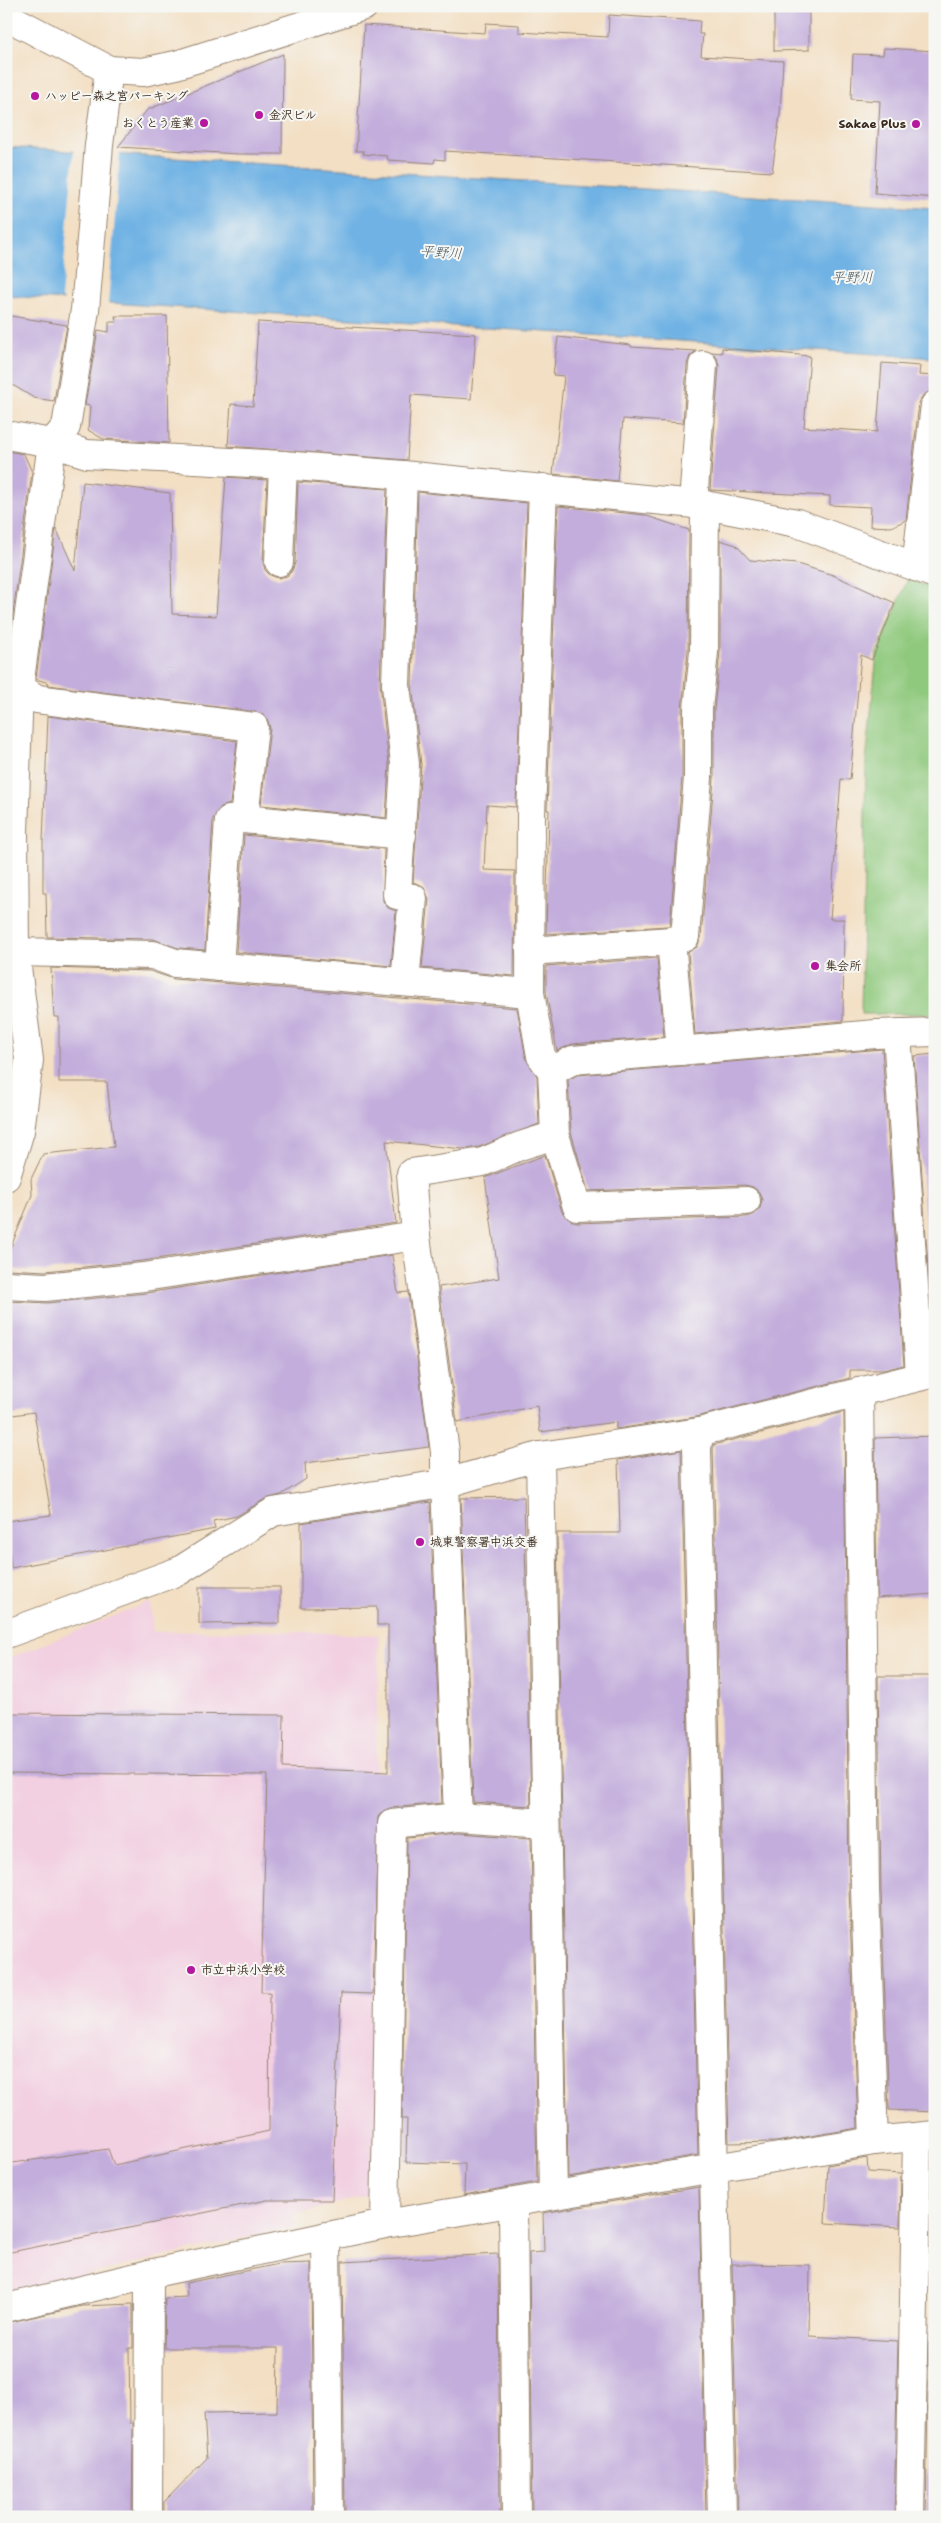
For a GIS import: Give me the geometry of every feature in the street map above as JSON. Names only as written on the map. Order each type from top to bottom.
[{"type":"street","points":[[6,16],[84,54],[109,70],[143,72],[176,65],[364,6]]},
{"type":"street","points":[[6,1177],[20,1131],[29,1060],[11,949],[14,832],[13,686],[52,443],[66,426],[86,310],[99,146],[109,70]]},
{"type":"street","points":[[530,951],[671,942],[684,937],[697,788],[698,709],[704,652],[699,505],[703,365]]},
{"type":"street","points":[[6,435],[52,443],[87,454],[283,465],[404,475],[699,505],[797,522],[925,571],[935,405]]},
{"type":"street","points":[[279,562],[283,465]]},
{"type":"street","points":[[404,475],[396,685],[405,764],[397,895],[413,898],[405,981]]},
{"type":"street","points":[[543,488],[531,815],[530,993],[541,1056],[552,1071],[555,1135],[577,1207],[746,1201]]},
{"type":"street","points":[[13,686],[37,698],[254,727],[244,819]]},
{"type":"street","points":[[219,967],[229,820],[244,819],[402,835]]},
{"type":"street","points":[[671,942],[681,1051]]},
{"type":"street","points":[[11,949],[153,955],[175,963],[530,993]]},
{"type":"street","points":[[552,1071],[573,1060],[900,1033],[935,1032]]},
{"type":"street","points":[[6,1634],[179,1571],[273,1512],[444,1483],[540,1456],[699,1432],[928,1374],[898,1048],[900,1033]]},
{"type":"street","points":[[458,1817],[444,1483],[445,1452],[416,1236],[411,1173],[483,1162],[520,1146],[555,1135]]},
{"type":"street","points":[[6,1285],[45,1287],[144,1277],[416,1236]]},
{"type":"street","points":[[859,1392],[866,1890],[874,2141]]},
{"type":"street","points":[[699,1432],[697,1450],[722,2517]]},
{"type":"street","points":[[540,1456],[553,2195]]},
{"type":"street","points":[[385,2224],[392,1824],[458,1817],[546,1823]]},
{"type":"street","points":[[6,2308],[150,2274],[385,2224],[714,2170],[874,2141],[926,2136],[910,2517]]},
{"type":"street","points":[[513,2204],[516,2517]]},
{"type":"street","points":[[326,2236],[328,2517]]},
{"type":"street","points":[[148,2517],[150,2274]]},
{"type":"shaded area","name":"市立中浜小学校","points":[[150,1602],[153,1632],[274,1631],[379,1635],[376,1749],[378,2192],[295,2215],[296,2226],[6,2293],[6,1659]]},
{"type":"green space","points":[[908,579],[935,589],[935,1014],[861,1014],[866,762],[877,653]]},
{"type":"water","name":"平野川","points":[[6,147],[935,208],[935,358],[6,296]]},
{"type":"pier","points":[[74,150],[120,153],[108,305],[64,302],[64,299],[61,298]]},
{"type":"building","points":[[774,6],[809,6],[809,50],[774,51]]},
{"type":"building","points":[[609,15],[700,21],[699,34],[703,34],[701,56],[783,61],[780,115],[772,172],[445,151],[445,160],[435,159],[434,163],[388,160],[387,156],[363,154],[364,151],[356,151],[364,25],[485,33],[486,23],[519,25],[519,32],[608,37]]},
{"type":"building","points":[[884,48],[935,51],[935,198],[875,193],[880,101],[851,99],[853,54],[883,55]]},
{"type":"building","points":[[283,54],[282,154],[238,154],[118,147],[147,110]]},
{"type":"building","points":[[11,316],[67,325],[54,401],[34,398],[6,381],[6,347]]},
{"type":"building","points":[[115,316],[167,316],[169,443],[103,439],[88,430],[90,406],[85,405],[98,330],[109,332],[109,322],[116,322]]},
{"type":"building","points":[[258,322],[476,334],[471,399],[411,395],[407,460],[228,446],[231,404],[253,406]]},
{"type":"building","points":[[558,337],[631,345],[631,347],[696,351],[690,356],[687,364],[683,423],[623,419],[617,481],[553,474],[564,376],[553,375]]},
{"type":"building","points":[[722,348],[810,356],[804,427],[877,432],[882,363],[920,366],[919,375],[935,376],[935,390],[923,395],[919,403],[906,520],[891,527],[870,526],[871,507],[830,505],[830,496],[710,490],[719,366],[717,358],[711,352],[722,353]]},
{"type":"building","points":[[6,451],[24,454],[32,472],[6,665]]},
{"type":"building","points":[[226,477],[267,480],[263,562],[265,570],[270,575],[278,578],[287,576],[292,571],[295,563],[298,482],[387,489],[380,684],[389,764],[386,818],[261,805],[270,728],[264,715],[256,712],[48,685],[49,683],[36,679],[56,528],[75,571],[83,482],[170,493],[172,614],[216,616]]},
{"type":"building","points":[[418,492],[527,503],[516,807],[487,805],[484,870],[515,871],[514,976],[422,968],[429,899],[423,886],[413,882],[421,765],[412,684]]},
{"type":"building","points":[[558,506],[644,515],[689,530],[688,651],[682,709],[682,777],[670,925],[668,926],[546,934],[549,810],[547,810]]},
{"type":"building","points":[[720,540],[736,545],[750,560],[797,564],[833,575],[895,603],[872,660],[861,655],[850,780],[841,779],[830,919],[844,919],[843,1021],[695,1034],[688,952],[697,947],[701,938],[714,779],[714,710],[720,652]]},
{"type":"building","points":[[48,716],[237,741],[230,804],[221,807],[213,819],[205,950],[178,948],[153,939],[47,937],[46,893],[43,893],[43,842]]},
{"type":"building","points":[[244,835],[384,849],[383,901],[388,908],[396,911],[391,966],[236,952]]},
{"type":"building","points":[[657,958],[664,1037],[572,1044],[557,1051],[546,992],[546,966]]},
{"type":"building","points":[[51,968],[150,971],[174,979],[517,1008],[526,1059],[537,1076],[539,1124],[479,1147],[463,1149],[386,1141],[396,1223],[142,1261],[45,1271],[8,1269],[8,1254],[32,1195],[31,1179],[43,1154],[114,1147],[107,1082],[59,1082],[59,1017],[54,1017]]},
{"type":"building","points":[[882,1049],[904,1365],[884,1370],[850,1370],[850,1378],[696,1417],[616,1429],[616,1422],[540,1432],[537,1406],[457,1422],[439,1287],[499,1278],[485,1178],[545,1155],[562,1212],[571,1221],[577,1223],[747,1217],[755,1214],[760,1208],[762,1200],[759,1192],[753,1187],[745,1185],[588,1191],[571,1132],[568,1080],[577,1075]]},
{"type":"building","points":[[935,1054],[935,1358],[934,1358],[914,1056]]},
{"type":"building","points":[[392,1255],[398,1293],[408,1292],[429,1447],[305,1463],[306,1479],[281,1495],[265,1499],[237,1516],[213,1521],[215,1529],[11,1568],[6,1521],[51,1515],[34,1412],[6,1416],[8,1301],[47,1303],[146,1293]]},
{"type":"building","points":[[844,1412],[849,1890],[858,2128],[776,2142],[729,2143],[713,1445]]},
{"type":"building","points":[[935,1436],[935,1594],[877,1598],[875,1438]]},
{"type":"building","points":[[681,1450],[698,2155],[568,2177],[557,1533],[620,1533],[618,1460]]},
{"type":"building","points":[[524,1497],[531,1806],[473,1802],[461,1498]]},
{"type":"building","points":[[430,1502],[442,1803],[390,1808],[383,1811],[378,1817],[373,1994],[341,1993],[332,2200],[267,2200],[6,2253],[6,2164],[108,2149],[114,2165],[269,2131],[270,1992],[261,1992],[267,1775],[6,1773],[6,1713],[284,1715],[283,1768],[388,1772],[388,1625],[377,1625],[377,1607],[301,1608],[301,1523]]},
{"type":"building","points":[[199,1587],[280,1587],[280,1623],[199,1624]]},
{"type":"building","points":[[878,1676],[935,1676],[935,2112],[889,2110],[881,1890]]},
{"type":"building","points":[[458,1833],[531,1838],[537,2182],[464,2195],[465,2164],[406,2162],[407,2119],[402,2119],[407,1838]]},
{"type":"building","points":[[867,2158],[868,2172],[901,2174],[900,2227],[825,2223],[828,2165]]},
{"type":"building","points":[[932,2176],[935,2176],[935,2229],[931,2228]]},
{"type":"building","points":[[699,2187],[706,2517],[532,2517],[529,2253],[544,2252],[543,2213]]},
{"type":"building","points":[[498,2254],[500,2517],[345,2517],[342,2262]]},
{"type":"building","points":[[311,2263],[313,2517],[164,2517],[164,2502],[207,2458],[204,2413],[277,2412],[278,2348],[164,2348],[165,2298],[187,2297],[186,2283],[279,2264]]},
{"type":"building","points":[[732,2264],[810,2265],[809,2336],[898,2341],[894,2517],[738,2517]]},
{"type":"building","points":[[133,2304],[133,2348],[129,2348],[130,2423],[133,2423],[132,2517],[6,2517],[6,2323],[82,2306]]},
{"type":"building","points":[[929,2342],[935,2343],[935,2517],[926,2517]]},
{"type":"place","name":"ハッピー森之宮パーキング","points":[[35,96]]},
{"type":"place","name":"金沢ビル","points":[[259,115]]},
{"type":"place","name":"おくとう産業","points":[[204,123]]},
{"type":"place","name":"Sakae Plus","points":[[916,124]]},
{"type":"place","name":"集会所","points":[[815,966]]},
{"type":"place","name":"城東警察署中浜交番","points":[[420,1542]]},
{"type":"place","name":"市立中浜小学校","points":[[191,1970]]}]
